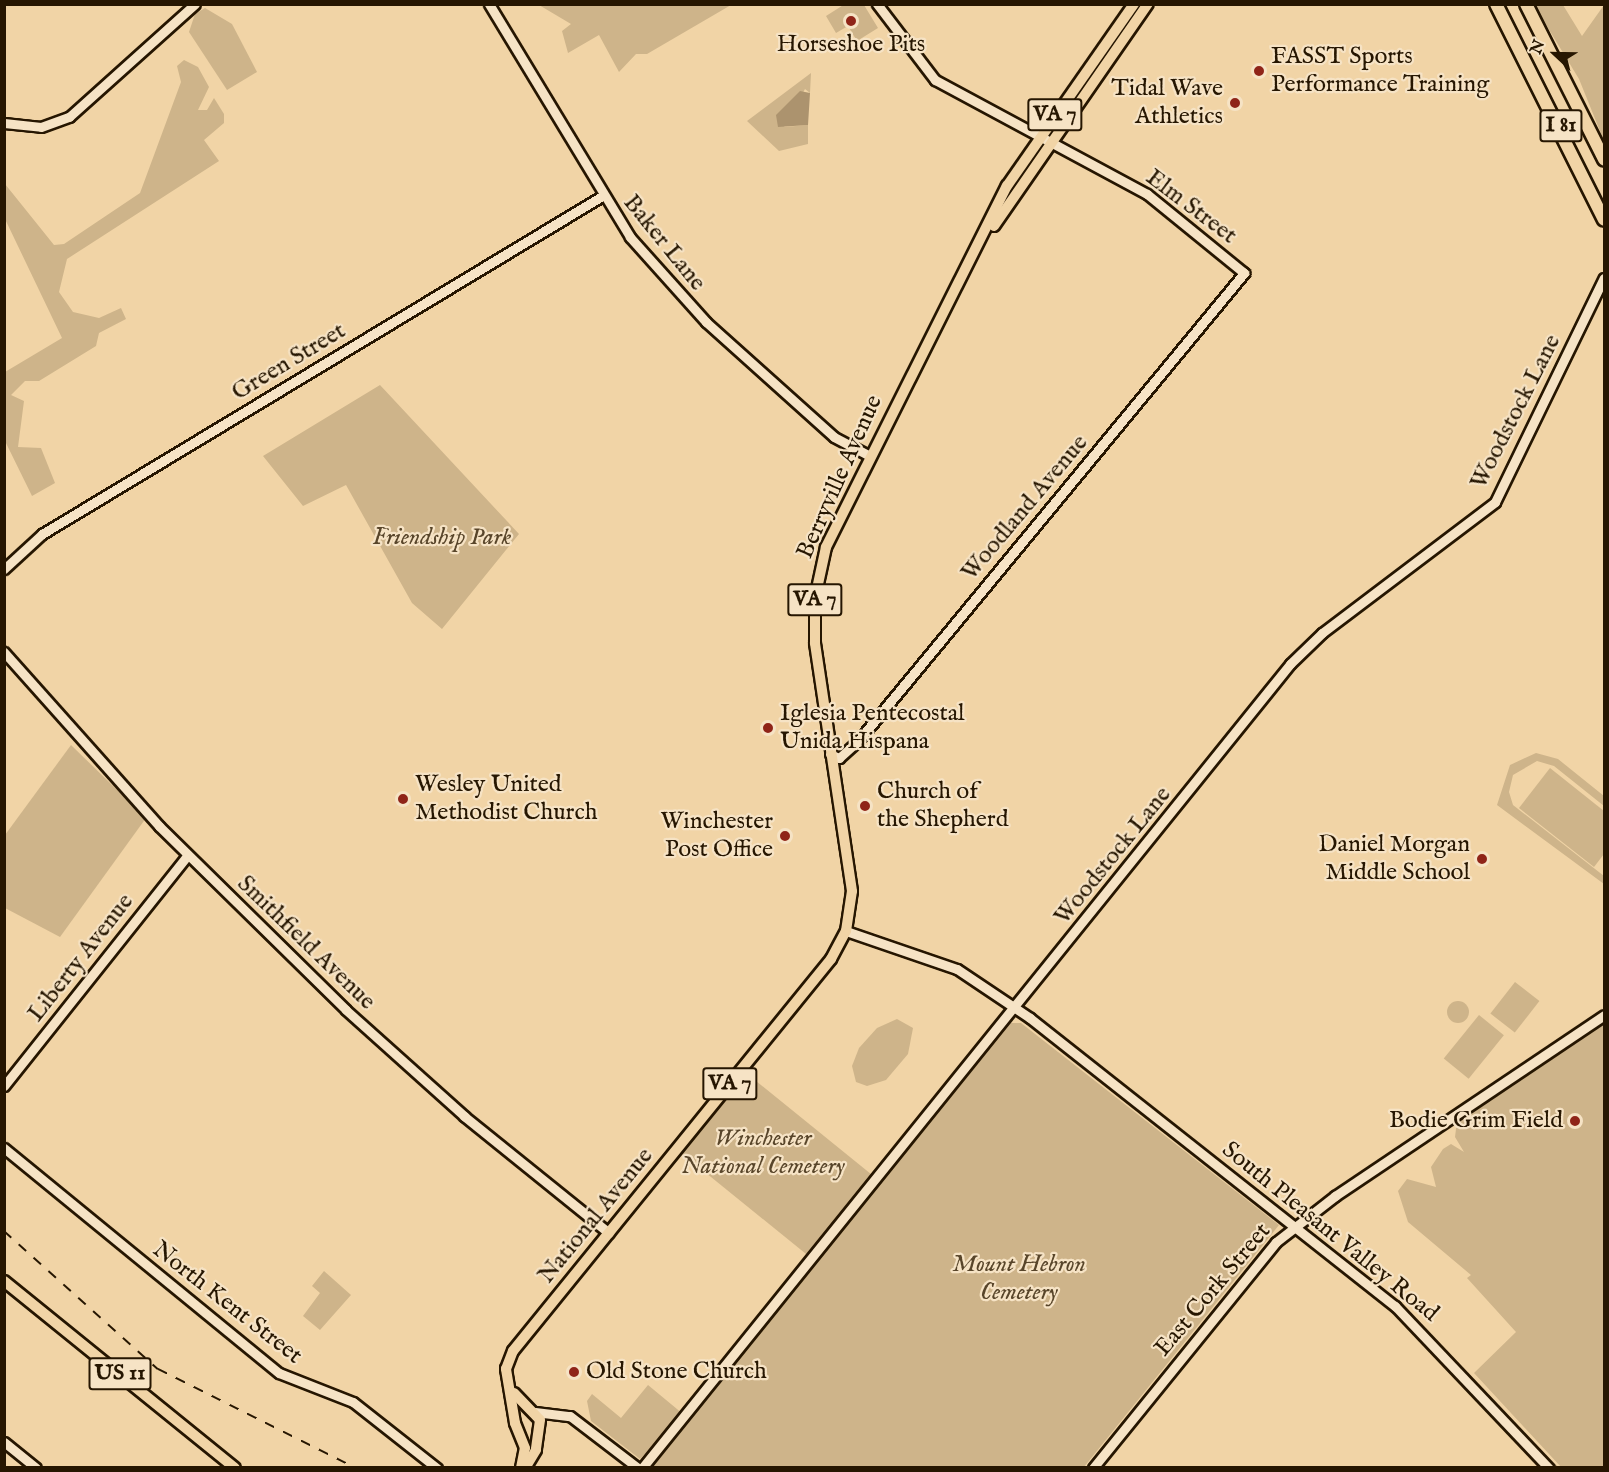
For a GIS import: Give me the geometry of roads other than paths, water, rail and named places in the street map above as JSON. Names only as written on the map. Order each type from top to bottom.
[{"type":"highway","name":"I 81","points":[[1496,4],[1605,220]]},
{"type":"highway","name":"I 81","points":[[1526,4],[1605,159]]},
{"type":"main road","name":"Berryville Avenue","points":[[852,902],[815,643],[815,597],[826,547],[868,455],[987,232],[1044,140],[1134,4]]},
{"type":"main road","name":"Berryville Avenue","points":[[1044,140],[1149,4]]},
{"type":"main road","name":"National Avenue","points":[[514,1392],[506,1369],[513,1352],[831,959],[846,931],[852,902]]},
{"type":"main road","name":"US 11","points":[[4,1281],[235,1467]]},
{"type":"main road","name":"VA 7","points":[[514,1392],[532,1410],[539,1427]]},
{"type":"main road","name":"VA 7","points":[[514,1392],[516,1416],[525,1448],[521,1467]]},
{"type":"main road","points":[[516,1416],[532,1410]]},
{"type":"main road","points":[[520,1432],[539,1427],[536,1450],[525,1467]]},
{"type":"street","points":[[4,123],[33,128],[69,117],[195,4]]},
{"type":"street","name":"Baker Lane","points":[[489,4],[602,196],[696,312],[834,437],[868,455]]},
{"type":"street","name":"Elm Street","points":[[876,4],[935,81],[1147,194],[1244,273]]},
{"type":"street","name":"Green Street","points":[[4,570],[42,534],[602,196]]},
{"type":"street","name":"Woodland Avenue","points":[[830,754],[839,758],[858,741],[1244,273]]},
{"type":"street","name":"Woodstock Lane","points":[[640,1467],[1017,1008],[1303,650],[1495,502],[1604,279]]},
{"type":"street","name":"Smithfield Avenue","points":[[4,652],[77,739],[188,855],[434,1090],[609,1233]]},
{"type":"street","name":"Liberty Avenue","points":[[4,1086],[188,855]]},
{"type":"street","name":"South Pleasant Valley Road","points":[[846,931],[944,963],[1017,1008],[1296,1226],[1413,1323],[1549,1467]]},
{"type":"street","name":"East Cork Street","points":[[1093,1467],[1253,1267],[1296,1226],[1445,1121],[1605,1015]]},
{"type":"street","name":"North Kent Street","points":[[4,1148],[279,1373],[353,1402],[437,1467]]},
{"type":"street","points":[[532,1410],[556,1413],[578,1420],[640,1467]]},
{"type":"street","points":[[539,1427],[556,1413]]},
{"type":"street","points":[[4,1442],[36,1467]]},
{"type":"railway","points":[[4,1231],[158,1369],[356,1468]]},
{"type":"place","name":"Horseshoe Pits","points":[[851,21]]},
{"type":"place","name":"FASST Sports Performance Training","points":[[1259,71]]},
{"type":"place","name":"Tidal Wave Athletics","points":[[1235,103]]},
{"type":"place","name":"Iglesia Pentecostal Unida Hispana","points":[[768,728]]},
{"type":"place","name":"Wesley United Methodist Church","points":[[403,799]]},
{"type":"place","name":"Church of the Shepherd","points":[[865,806]]},
{"type":"place","name":"Winchester Post Office","points":[[785,836]]},
{"type":"place","name":"Daniel Morgan Middle School","points":[[1482,859]]},
{"type":"place","name":"Bodie Grim Field","points":[[1575,1121]]},
{"type":"place","name":"Old Stone Church","points":[[574,1372]]},
{"type":"park label","name":"Friendship Park","points":[[442,538]]},
{"type":"park label","name":"Winchester National Cemetery","points":[[763,1153]]},
{"type":"park label","name":"Mount Hebron Cemetery","points":[[1019,1279]]}]
